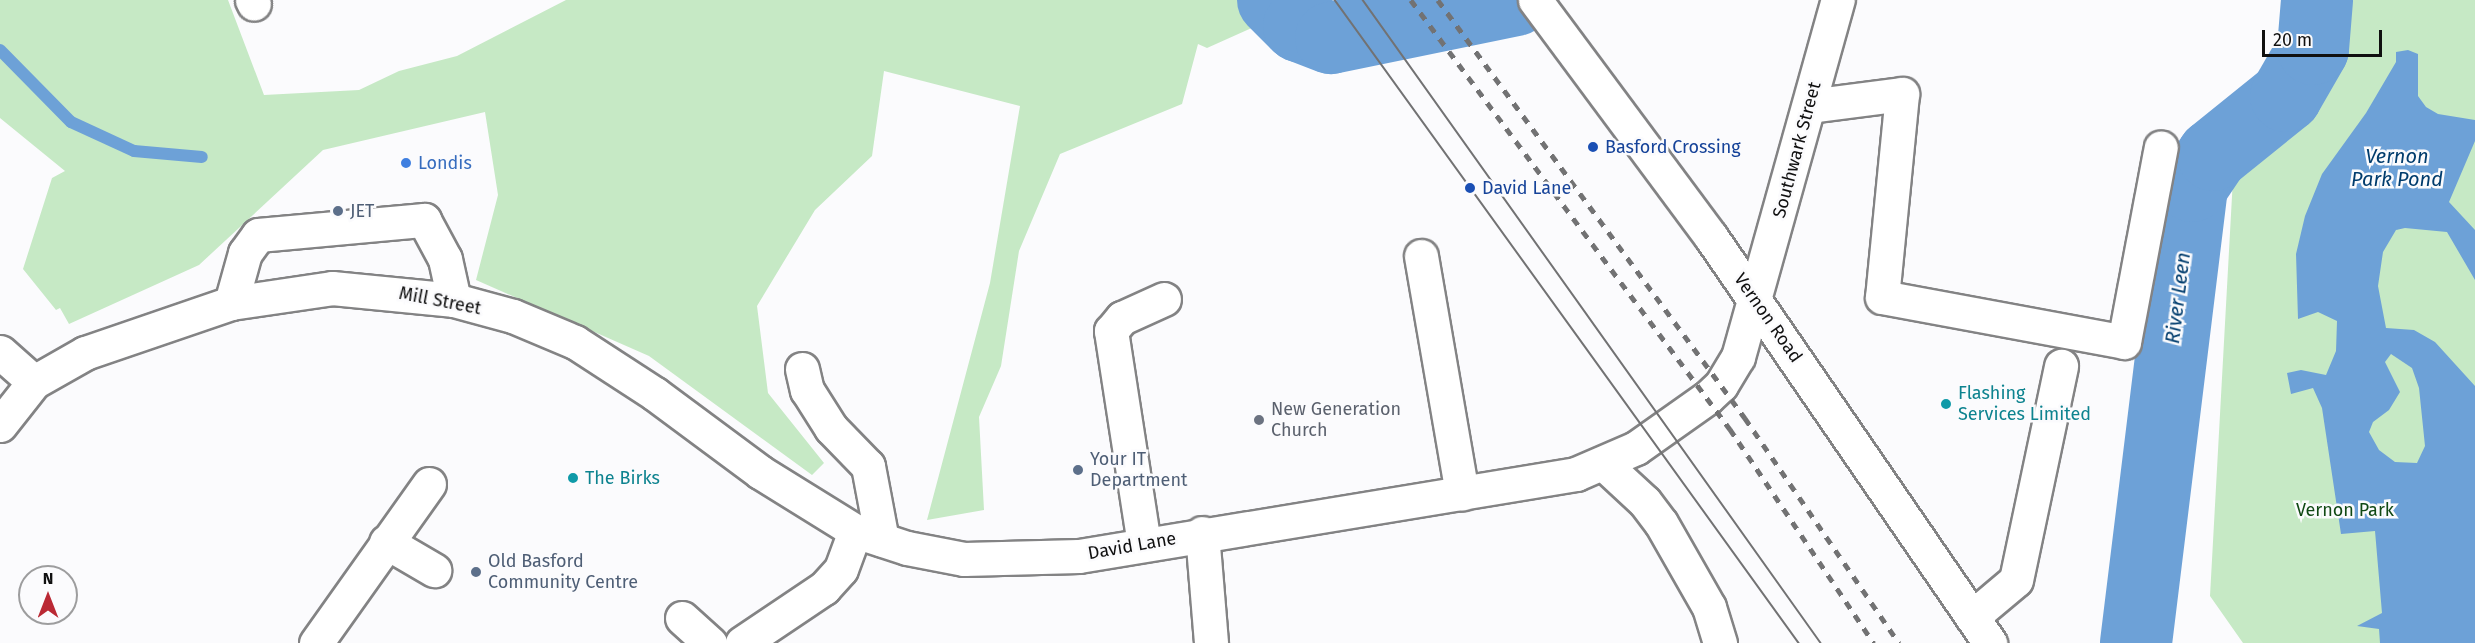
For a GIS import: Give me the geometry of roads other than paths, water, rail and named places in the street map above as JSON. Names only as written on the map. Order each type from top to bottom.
[{"type":"main road","name":"Vernon Road","points":[[1535,0],[1755,300],[1981,630]]},
{"type":"main road","name":"Southwark Street","points":[[1755,300],[1838,0]]},
{"type":"main road","points":[[1809,106],[1902,94],[1882,297],[2124,342],[2161,147]]},
{"type":"main road","points":[[231,303],[245,253],[258,235],[424,220],[445,259],[454,300]]},
{"type":"main road","points":[[1421,256],[1462,493]]},
{"type":"main road","name":"Mill Street","points":[[0,425],[34,382],[94,349],[231,303],[332,288],[454,300],[513,316],[575,342],[655,394],[760,472],[868,535]]},
{"type":"main road","points":[[1143,544],[1111,331],[1122,318],[1164,299]]},
{"type":"main road","name":"David Lane","points":[[868,535],[964,559],[1002,560],[1079,556],[1202,533],[1551,479],[1605,465],[1643,444],[1721,385],[1738,357],[1755,300]]},
{"type":"main road","points":[[0,352],[34,382]]},
{"type":"main road","points":[[1981,630],[2016,580],[2061,366]]},
{"type":"main road","points":[[742,643],[824,588],[868,535],[868,466],[831,428],[807,390],[802,369]]},
{"type":"main road","points":[[1605,465],[1645,502],[1661,523],[1709,607],[1720,643]]},
{"type":"main road","points":[[316,643],[429,484]]},
{"type":"main road","points":[[1202,533],[1211,643]]},
{"type":"main road","points":[[386,542],[434,570]]},
{"type":"main road","points":[[682,618],[710,643]]},
{"type":"water","name":"Vernon Park Pond","points":[[2408,50],[2418,54],[2418,96],[2426,107],[2438,114],[2475,120],[2475,141],[2449,202],[2475,230],[2475,280],[2447,232],[2405,228],[2396,230],[2383,252],[2378,286],[2386,328],[2414,330],[2435,342],[2475,386],[2475,643],[2380,643],[2379,629],[2357,626],[2382,613],[2375,531],[2341,534],[2322,408],[2313,388],[2291,394],[2287,373],[2301,370],[2326,375],[2336,351],[2337,321],[2318,312],[2298,319],[2296,254],[2305,216],[2322,174],[2366,113],[2396,62],[2396,52]],"holes":[[[2391,354],[2412,368],[2419,388],[2425,446],[2417,463],[2395,462],[2379,450],[2369,432],[2373,422],[2389,410],[2400,392],[2385,362]]]},
{"type":"waterway","name":"River Leen","points":[[1273,0],[1299,26],[1331,38],[1516,0]]},
{"type":"waterway","name":"River Leen","points":[[2136,643],[2192,186],[2213,155],[2286,96],[2313,49],[2317,0]]},
{"type":"waterway","points":[[0,50],[71,122],[134,151],[202,157]]},
{"type":"tram line","points":[[1335,0],[1799,643]]},
{"type":"tram line","points":[[1363,0],[1821,643]]},
{"type":"railway","points":[[1411,0],[1730,429],[1874,643]]},
{"type":"railway","points":[[1438,0],[1745,418],[1899,643]]},
{"type":"place","name":"Basford Crossing","points":[[1593,147]]},
{"type":"place","name":"Londis","points":[[406,163]]},
{"type":"place","name":"David Lane","points":[[1470,188]]},
{"type":"place","name":"JET","points":[[338,211]]},
{"type":"place","name":"Flashing Services Limited","points":[[1946,404]]},
{"type":"place","name":"New Generation Church","points":[[1259,420]]},
{"type":"place","name":"Your IT Department","points":[[1078,470]]},
{"type":"place","name":"The Birks","points":[[573,478]]},
{"type":"place","name":"Old Basford Community Centre","points":[[476,572]]},
{"type":"park label","name":"Vernon Park","points":[[2345,510]]}]
